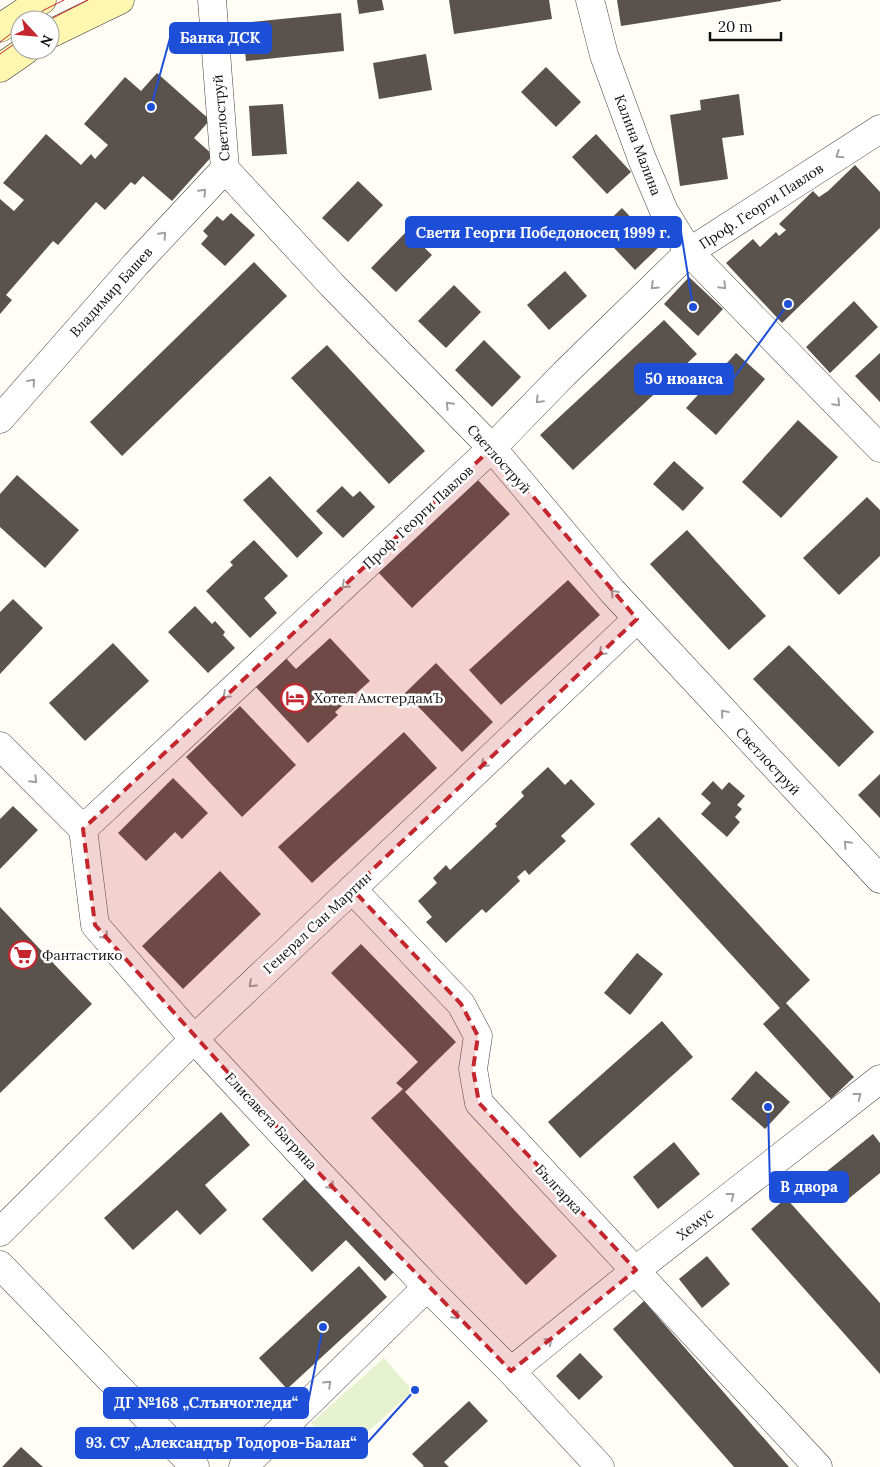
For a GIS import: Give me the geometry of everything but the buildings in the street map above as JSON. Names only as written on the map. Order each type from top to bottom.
[{"type":"main road","points":[[0,28],[42,0]]},
{"type":"main road","points":[[60,26],[86,7],[120,0]]},
{"type":"main road","points":[[0,68],[12,60]]},
{"type":"street","name":"Светлоструй","points":[[212,0],[225,169],[332,284],[492,448],[612,591],[880,880]]},
{"type":"street","name":"Калина Малина","points":[[590,0],[604,55],[642,159],[664,210],[689,252],[880,448]]},
{"type":"street","name":"Проф. Георги Павлов","points":[[83,828],[492,448],[564,374],[689,252],[880,129]]},
{"type":"street","name":"Владимир Башев","points":[[0,419],[136,264],[225,169]]},
{"type":"street","name":"Генерал Сан Мартин","points":[[0,1232],[194,1039],[638,619]]},
{"type":"street","points":[[0,746],[83,828]]},
{"type":"street","name":"Елисавета Багряна","points":[[83,828],[95,925],[194,1039],[427,1287],[511,1371],[600,1467]]},
{"type":"street","name":"Българка","points":[[352,889],[461,1004],[478,1036],[473,1069],[479,1103],[818,1467]]},
{"type":"street","name":"Хемус","points":[[511,1371],[636,1270],[880,1079]]},
{"type":"street","points":[[0,1265],[195,1467]]},
{"type":"street","points":[[243,1467],[427,1287]]},
{"type":"highlighted area","points":[[492,448],[637,619],[352,889],[461,1004],[478,1036],[473,1069],[479,1103],[636,1270],[511,1371],[315,1169],[95,925],[83,829]]},
{"type":"green space","points":[[384,1358],[413,1391],[341,1456],[311,1423]]},
{"type":"tram line","points":[[44,10],[64,0]]},
{"type":"tram line","points":[[60,14],[88,0]]},
{"type":"tram line","points":[[0,42],[10,34]]},
{"type":"tram line","points":[[0,54],[10,47]]},
{"type":"place","name":"Банка ДСК","points":[[151,107]]},
{"type":"place","name":"50 нюанса","points":[[788,304]]},
{"type":"place","name":"Свети Георги Победоносец 1999 г.","points":[[693,307]]},
{"type":"place","name":"Хотел АмстердамЪ","points":[[295,698]]},
{"type":"place","name":"Фантастико","points":[[23,955]]},
{"type":"place","name":"В двора","points":[[768,1107]]},
{"type":"place","name":"ДГ №168 „Слънчогледи“","points":[[323,1327]]},
{"type":"place","name":"93. СУ „Александър Тодоров-Балан“","points":[[415,1390]]}]
